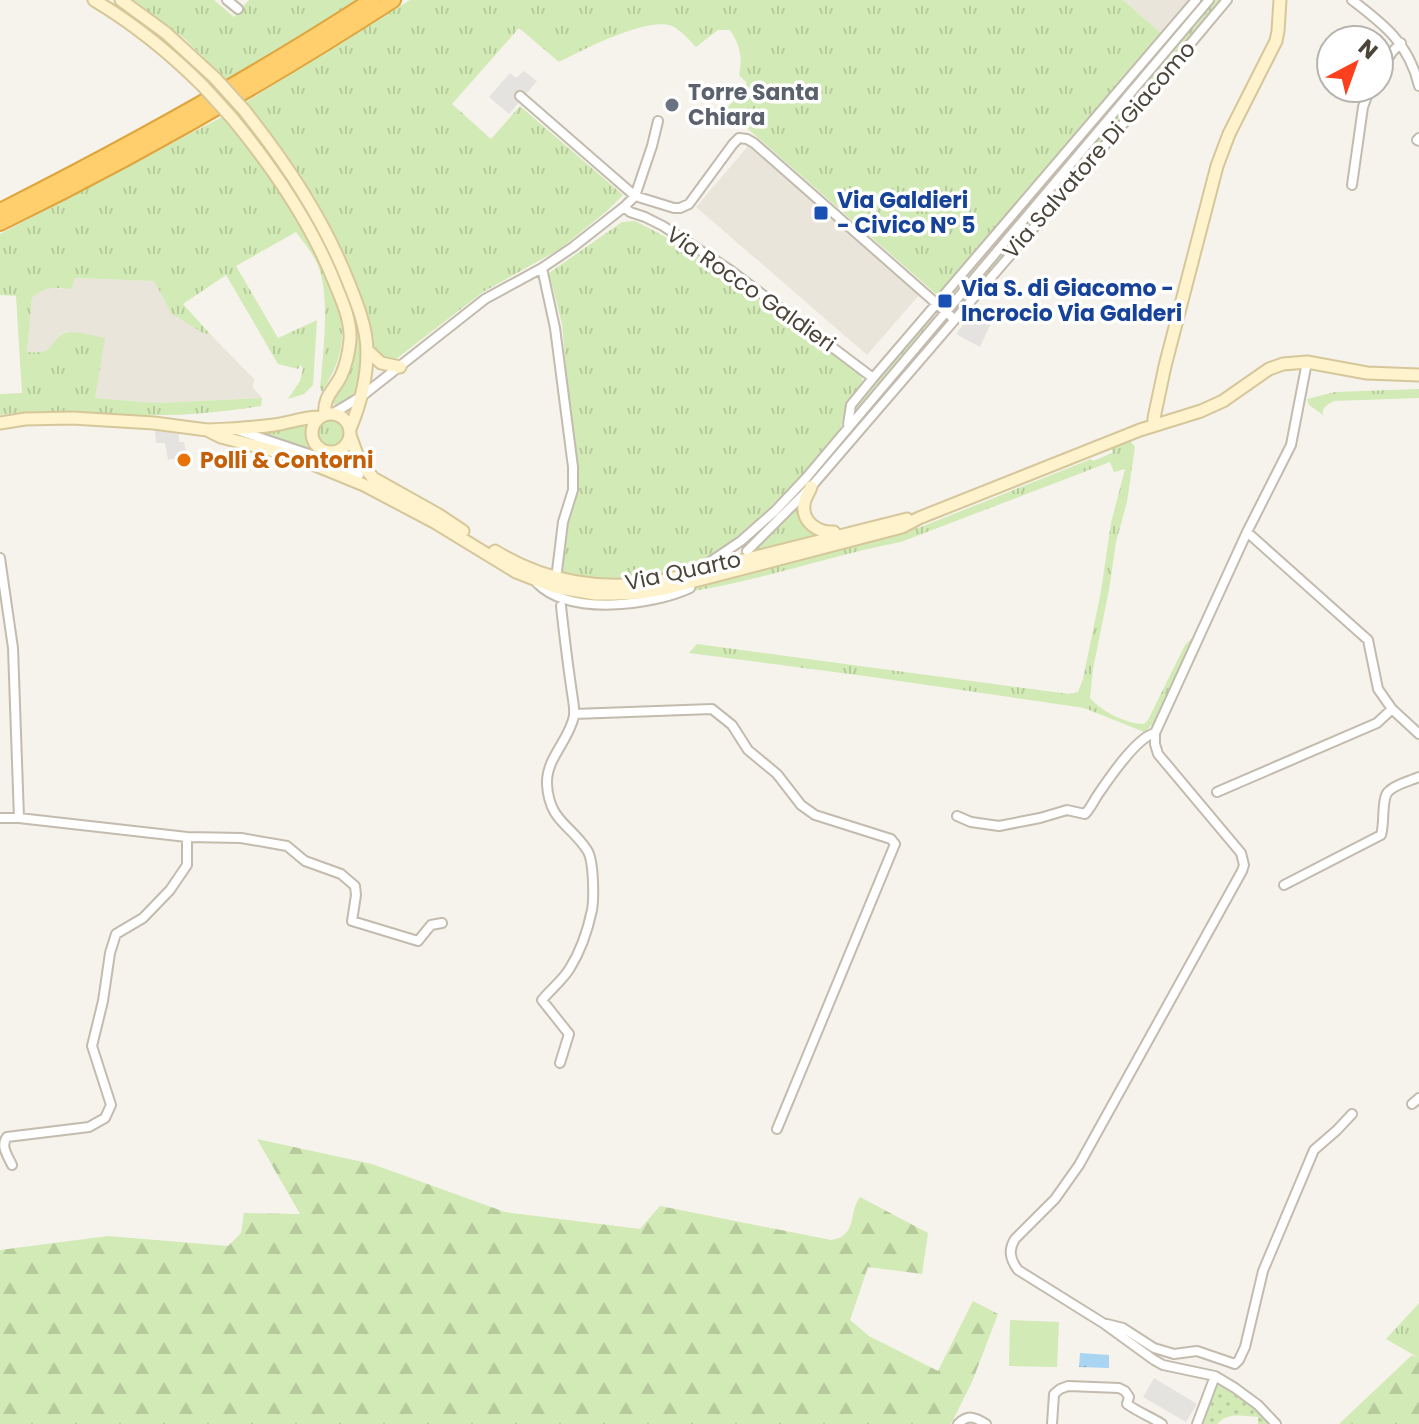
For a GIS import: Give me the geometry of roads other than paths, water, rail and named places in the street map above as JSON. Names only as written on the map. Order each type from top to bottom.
[{"type":"highway","points":[[0,211],[200,105],[372,0]]},
{"type":"highway","points":[[0,223],[211,112],[393,0]]},
{"type":"street","points":[[94,0],[172,55],[232,118],[268,163],[324,257],[342,301],[349,329],[349,347],[342,374],[327,396],[305,417]]},
{"type":"street","points":[[121,0],[166,33],[244,110],[283,161],[326,231],[354,296],[367,350],[362,396],[349,440],[342,449],[324,459]]},
{"type":"street","points":[[227,0],[238,9]]},
{"type":"street","name":"Via Salvatore Di Giacomo","points":[[848,427],[851,405],[873,378],[1196,0]]},
{"type":"street","name":"Via Salvatore Di Giacomo","points":[[697,570],[741,541],[806,478],[1209,0]]},
{"type":"street","name":"Via Salvatore Di Giacomo","points":[[747,551],[811,487],[1227,0]]},
{"type":"street","points":[[1154,425],[1165,366],[1217,166],[1229,134],[1276,41],[1280,0]]},
{"type":"street","points":[[1352,0],[1390,30],[1401,43],[1415,68],[1419,86]]},
{"type":"street","points":[[1395,49],[1401,43]]},
{"type":"street","points":[[520,96],[635,196]]},
{"type":"street","points":[[1352,185],[1364,104]]},
{"type":"street","points":[[324,459],[312,433],[313,427],[325,415],[362,396],[485,299],[573,247],[635,196],[658,121]]},
{"type":"street","name":"Via Rocco Galdieri","points":[[635,196],[668,207],[685,206],[693,201],[735,141],[747,139],[954,319]]},
{"type":"street","name":"Via Rocco Galdieri","points":[[624,207],[654,221],[701,250],[873,378]]},
{"type":"street","points":[[542,268],[555,328],[573,467],[573,490],[563,522],[557,571]]},
{"type":"street","points":[[367,350],[381,363],[400,367]]},
{"type":"street","points":[[1276,1424],[1245,1394],[1215,1376],[1163,1365],[1146,1355],[1103,1323],[1018,1270],[1010,1253],[1015,1239],[1055,1199],[1079,1165],[1244,865],[1241,853],[1158,754],[1155,733],[1247,532],[1291,445],[1307,362]]},
{"type":"street","name":"Via Quarto","points":[[207,430],[221,437],[265,448],[324,459],[533,579],[554,587],[595,594],[630,594],[650,592],[902,527],[1154,425],[1223,401],[1276,366],[1307,362],[1367,373],[1419,375]]},
{"type":"street","points":[[325,415],[327,396]]},
{"type":"street","points":[[0,423],[72,418],[207,430],[278,424],[325,415],[343,418],[350,432]]},
{"type":"street","points":[[236,429],[324,459],[359,475]]},
{"type":"street","name":"Via Quarto","points":[[350,432],[359,460],[373,478],[502,555],[536,571],[577,583],[612,586],[644,584],[899,520],[919,518]]},
{"type":"street","points":[[811,487],[804,502],[807,520],[821,531],[842,534]]},
{"type":"street","points":[[1247,532],[1368,640],[1378,689],[1392,709],[1419,734]]},
{"type":"street","points":[[0,558],[13,648],[19,818]]},
{"type":"street","points":[[533,579],[543,589],[561,597],[594,604],[656,600],[690,588]]},
{"type":"street","points":[[560,1063],[569,1034],[542,1000],[573,961],[592,909],[590,855],[556,816],[547,787],[547,772],[567,735],[574,714],[561,606]]},
{"type":"street","points":[[574,714],[712,709],[732,725],[748,750],[777,774],[801,805],[815,815],[891,839],[895,844],[777,1129]]},
{"type":"street","points":[[1217,792],[1377,723],[1392,709]]},
{"type":"street","points":[[957,816],[971,822],[999,826],[1067,810],[1085,814],[1096,795],[1130,753],[1148,735],[1155,733]]},
{"type":"street","points":[[1284,885],[1381,835],[1388,791],[1419,777]]},
{"type":"street","points":[[0,818],[187,837],[241,838],[287,846],[305,861],[341,874],[355,886],[352,921],[418,941],[431,925],[442,923]]},
{"type":"street","points":[[12,1165],[4,1146],[7,1137],[89,1127],[105,1118],[111,1105],[92,1046],[110,953],[116,934],[143,918],[170,890],[187,865],[187,837]]},
{"type":"street","points":[[1103,1323],[1123,1328],[1154,1348],[1174,1354],[1197,1351],[1235,1364],[1245,1347],[1263,1271],[1314,1150],[1352,1114]]},
{"type":"street","points":[[1197,1424],[1215,1376]]},
{"type":"street","points":[[1052,1424],[1054,1394],[1068,1386],[1119,1388],[1129,1397],[1129,1406],[1162,1424]]},
{"type":"street","points":[[958,1424],[972,1417],[986,1424]]},
{"type":"water","points":[[1080,1353],[1109,1355],[1109,1368],[1079,1367]]},
{"type":"place","name":"Torre Santa Chiara","points":[[672,105]]},
{"type":"place","name":"Via Galdieri - Civico N° 5","points":[[821,213]]},
{"type":"place","name":"Via S. di Giacomo - Incrocio Via Galderi","points":[[945,301]]},
{"type":"place","name":"Polli & Contorni","points":[[184,460]]}]
